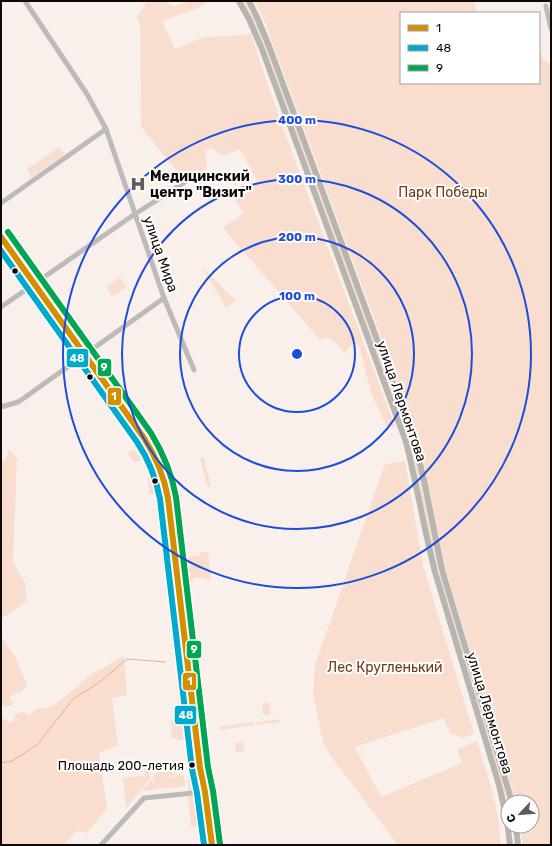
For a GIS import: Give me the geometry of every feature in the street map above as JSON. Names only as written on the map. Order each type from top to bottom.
[{"type":"main road","name":"улица Лермонтова","points":[[239,1],[249,19],[262,49],[406,442],[435,572],[499,786],[506,814],[510,845]]},
{"type":"main road","name":"улица Лермонтова","points":[[250,1],[270,46],[414,440],[424,480],[442,570],[510,794]]},
{"type":"main road","points":[[1,238],[150,448],[163,474],[169,506],[200,768],[204,845]]},
{"type":"main road","points":[[333,244],[341,240]]},
{"type":"main road","points":[[435,572],[442,570]]},
{"type":"main road","points":[[202,792],[212,845]]},
{"type":"main road","points":[[517,834],[518,845]]},
{"type":"street","name":"улица Мира","points":[[25,1],[87,94],[106,129],[164,298],[194,370]]},
{"type":"street","points":[[546,6],[551,29]]},
{"type":"street","points":[[1,203],[106,129]]},
{"type":"street","points":[[1,307],[185,182]]},
{"type":"street","points":[[1,407],[18,402],[164,298]]},
{"type":"street","points":[[101,845],[144,798],[202,792]]},
{"type":"green space","points":[[147,1],[165,1],[175,7],[187,2],[208,1],[201,7],[162,21],[175,49],[201,38],[251,34],[281,123],[395,426],[387,428],[371,393],[359,346],[354,343],[349,347],[345,354],[337,344],[326,337],[320,340],[223,228],[244,213],[235,201],[257,181],[240,149],[223,156],[212,148],[205,151],[207,168],[190,179],[174,168],[141,127],[140,24],[137,17]]},
{"type":"green space","points":[[243,1],[248,4],[267,47],[337,241],[335,240],[265,48],[252,17]]},
{"type":"green space","name":"Парк Победы","points":[[255,1],[474,1],[477,12],[400,12],[400,84],[540,84],[540,51],[543,59],[551,64],[551,845],[523,845],[521,834],[540,834],[540,794],[514,794],[445,568],[424,464],[414,427],[264,20]]},
{"type":"green space","points":[[59,147],[65,154],[32,177],[27,169]]},
{"type":"green space","points":[[338,244],[340,245],[410,440],[408,440],[337,246]]},
{"type":"green space","points":[[202,267],[236,301],[226,308]]},
{"type":"green space","points":[[120,277],[127,287],[112,297],[106,287]]},
{"type":"green space","points":[[410,446],[413,446],[421,481],[438,569],[433,554]]},
{"type":"green space","points":[[9,449],[17,458],[13,562],[25,582],[27,601],[1,619],[1,464],[6,459]]},
{"type":"green space","points":[[134,449],[141,458],[140,461],[135,462],[128,455],[128,452]]},
{"type":"green space","points":[[202,457],[204,458],[211,485],[209,487],[207,486],[200,459]]},
{"type":"green space","name":"Лес Кругленький","points":[[405,461],[423,565],[474,734],[462,738],[450,733],[444,718],[355,747],[381,797],[462,763],[457,749],[477,741],[498,816],[501,845],[398,845],[330,755],[323,742],[313,694],[315,665],[385,464]]},
{"type":"green space","points":[[149,477],[151,477],[154,493],[152,494],[149,494],[148,492]]},
{"type":"green space","points":[[200,552],[208,552],[211,579],[206,580],[205,578],[193,578],[193,582],[189,582],[186,557],[200,555]]},
{"type":"green space","points":[[439,574],[507,794],[504,794]]},
{"type":"green space","points":[[192,626],[195,651],[192,651],[188,628]]},
{"type":"green space","points":[[1,636],[16,658],[27,685],[21,693],[15,693],[9,699],[13,702],[11,706],[4,707],[1,705]]},
{"type":"green space","points":[[124,656],[127,695],[112,698],[118,745],[99,753],[107,808],[87,833],[76,831],[64,845],[1,845],[1,715],[10,723],[15,719],[14,717],[17,713],[24,712],[29,715],[38,708],[46,709],[56,704],[92,674]]},
{"type":"green space","points":[[200,685],[206,730],[203,731],[198,687]]},
{"type":"green space","points":[[269,702],[271,714],[263,715],[262,704]]},
{"type":"green space","points":[[183,711],[186,713],[190,742],[188,747]]},
{"type":"green space","points":[[175,713],[182,713],[183,740],[178,740],[176,736],[176,738],[171,738],[171,733],[174,732],[172,732],[171,724]]},
{"type":"green space","points":[[280,719],[281,722],[256,724],[258,722]]},
{"type":"green space","points":[[254,722],[254,725],[220,730],[219,728],[221,726]]},
{"type":"green space","points":[[243,742],[244,751],[236,752],[235,743]]},
{"type":"green space","points":[[149,765],[150,779],[145,777],[144,766]]},
{"type":"green space","points":[[171,771],[171,773],[176,774],[155,783],[152,779],[156,773]]},
{"type":"green space","points":[[191,773],[194,776],[195,787],[192,791],[187,792],[187,789],[189,788],[188,778],[191,777]]},
{"type":"green space","points":[[181,774],[181,776],[184,776],[185,786],[160,789],[155,783]]},
{"type":"green space","points":[[142,776],[150,779],[126,808],[123,778]]},
{"type":"green space","points":[[151,780],[159,789],[142,791]]},
{"type":"green space","points":[[188,796],[193,796],[196,798],[199,826],[191,827]]},
{"type":"waterway","points":[[1,763],[12,761],[37,745],[73,699],[100,682],[127,659],[165,662]]},
{"type":"transit line","name":"9","points":[[8,232],[151,433],[163,456],[169,472],[176,497],[208,767],[213,791],[220,844]]},
{"type":"transit line","name":"1","points":[[1,237],[144,438],[162,474],[168,498],[200,768],[205,792],[212,845]]},
{"type":"transit line","name":"48","points":[[1,251],[137,442],[154,476],[160,499],[192,769],[204,845]]},
{"type":"place","name":"Медицинский центр \"Визит\"","points":[[138,184]]},
{"type":"place","name":"Площадь 200-летия","points":[[192,765]]}]
